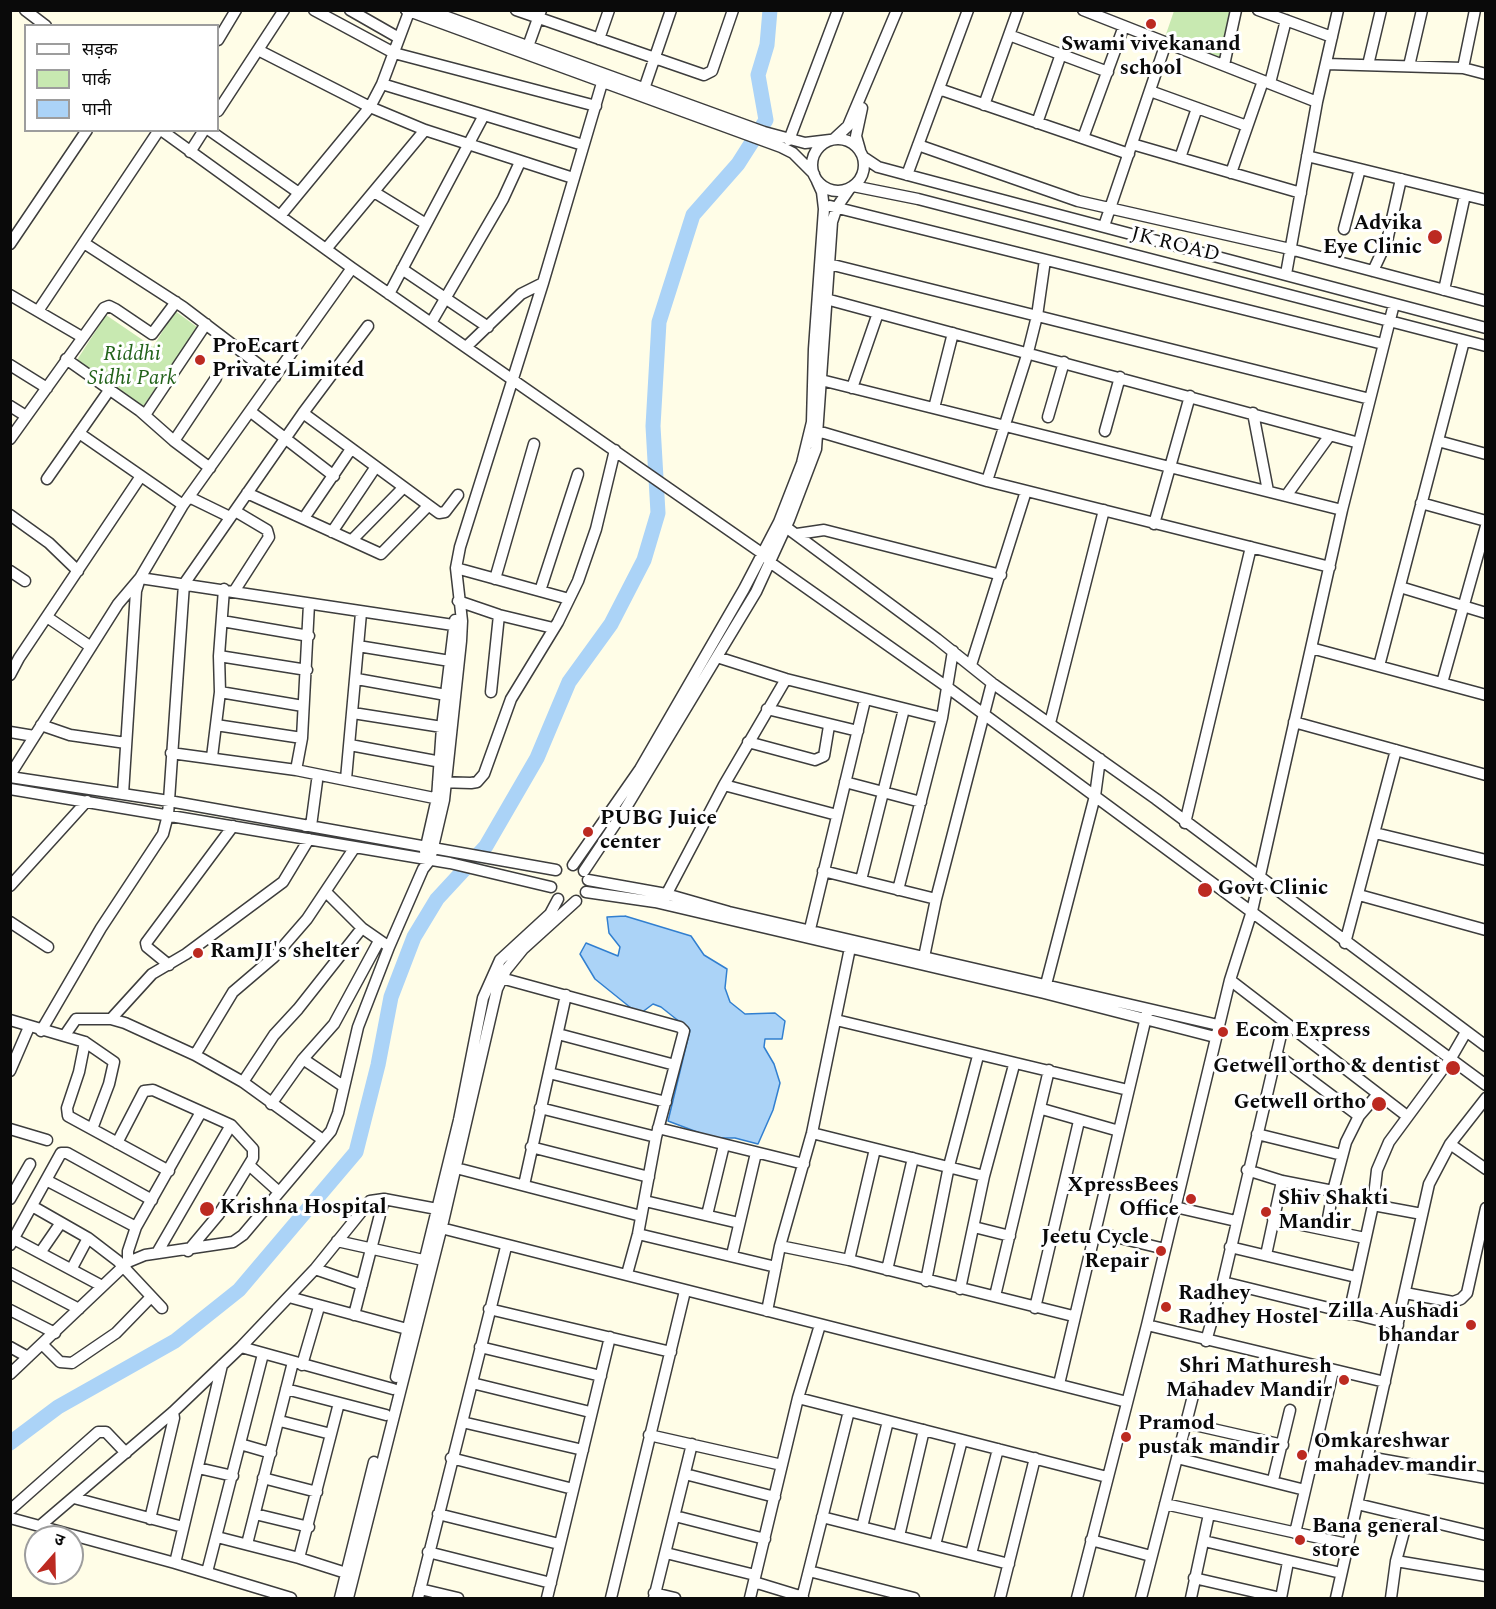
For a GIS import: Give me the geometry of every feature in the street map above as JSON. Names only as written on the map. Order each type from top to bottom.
[{"type":"street","points":[[25,10],[43,24]]},
{"type":"street","points":[[219,38],[236,10]]},
{"type":"street","points":[[219,109],[285,10]]},
{"type":"street","points":[[314,10],[393,53],[596,106]]},
{"type":"street","points":[[350,10],[399,38]]},
{"type":"street","points":[[428,10],[602,83],[675,105],[763,136],[793,153],[815,178],[829,189],[852,187]]},
{"type":"street","points":[[516,10],[540,14],[598,39],[709,75],[733,10]]},
{"type":"street","points":[[598,39],[609,10]]},
{"type":"street","points":[[644,89],[671,10]]},
{"type":"street","points":[[789,140],[838,10]]},
{"type":"street","points":[[815,430],[824,204],[815,178],[813,158],[816,150],[848,126],[897,10]]},
{"type":"street","points":[[907,175],[968,10]]},
{"type":"street","points":[[984,105],[1018,10]]},
{"type":"street","points":[[1224,65],[1236,10]]},
{"type":"street","points":[[1258,10],[1332,37]]},
{"type":"street","points":[[1286,274],[1317,102],[1338,10]]},
{"type":"street","points":[[1368,65],[1381,10]]},
{"type":"street","points":[[1409,66],[1422,10]]},
{"type":"street","points":[[1463,68],[1475,10]]},
{"type":"street","points":[[280,216],[370,107],[382,84],[407,11],[644,89],[675,105]]},
{"type":"street","points":[[1090,12],[1317,102]]},
{"type":"street","points":[[527,51],[540,14]]},
{"type":"street","points":[[357,34],[364,19]]},
{"type":"street","points":[[1231,173],[1247,126],[1266,82],[1286,20]]},
{"type":"street","points":[[1083,138],[1124,27]]},
{"type":"street","points":[[1009,35],[1108,72]]},
{"type":"street","points":[[1104,226],[1166,43]]},
{"type":"street","points":[[258,50],[370,107],[425,130],[468,146],[573,178]]},
{"type":"street","points":[[1037,123],[1061,54]]},
{"type":"street","points":[[1326,64],[1463,68],[1485,74]]},
{"type":"street","points":[[586,892],[586,875],[771,563],[802,463],[815,430],[821,380],[832,222],[837,207],[864,170],[862,154],[856,141],[857,127],[871,72]]},
{"type":"street","points":[[271,1104],[303,1059],[334,1024],[384,944],[425,862],[440,799],[460,641],[456,568],[602,83]]},
{"type":"street","points":[[382,84],[583,145]]},
{"type":"street","points":[[939,89],[1083,138],[1180,158],[1301,193]]},
{"type":"street","points":[[1150,91],[1247,126]]},
{"type":"street","points":[[1180,158],[1197,108]]},
{"type":"street","points":[[389,294],[484,115]]},
{"type":"street","points":[[326,249],[425,130]]},
{"type":"street","points":[[10,244],[86,132]]},
{"type":"street","points":[[38,311],[159,132]]},
{"type":"street","points":[[163,132],[352,268],[763,554],[771,563],[947,687],[983,716],[1252,910],[1485,1085]]},
{"type":"street","points":[[190,152],[203,132]]},
{"type":"street","points":[[212,132],[298,193]]},
{"type":"street","points":[[763,136],[813,143],[832,139],[849,141],[862,154]]},
{"type":"street","points":[[918,145],[1078,201],[1290,249],[1485,301]]},
{"type":"street","name":"JK ROAD","points":[[862,154],[878,166],[907,175],[1485,326]]},
{"type":"street","points":[[1308,156],[1485,200]]},
{"type":"street","points":[[431,322],[502,199],[520,162]]},
{"type":"street","points":[[1344,229],[1360,169]]},
{"type":"street","points":[[1373,271],[1387,241],[1401,179]]},
{"type":"street","name":"JK ROAD","points":[[852,187],[918,199],[1485,346]]},
{"type":"street","points":[[374,192],[426,224]]},
{"type":"street","points":[[1444,290],[1465,195]]},
{"type":"street","points":[[824,204],[1383,344]]},
{"type":"street","points":[[84,243],[176,302],[275,377]]},
{"type":"street","points":[[987,481],[1028,352],[1037,316],[1045,261]]},
{"type":"street","points":[[829,264],[1370,399]]},
{"type":"street","points":[[352,268],[186,501],[140,578],[118,604],[10,776],[169,801],[429,847],[451,857],[551,887]]},
{"type":"street","points":[[402,269],[488,327]]},
{"type":"street","points":[[466,347],[521,294],[543,283]]},
{"type":"street","points":[[10,295],[82,337]]},
{"type":"street","points":[[826,299],[1359,443]]},
{"type":"street","points":[[10,439],[104,308],[109,306],[152,334],[176,302]]},
{"type":"street","points":[[1077,1599],[1147,1325],[1215,1036],[1260,878],[1342,510],[1394,303]]},
{"type":"street","points":[[852,387],[878,313]]},
{"type":"street","points":[[145,415],[206,324]]},
{"type":"street","points":[[42,1031],[101,928],[163,834],[168,814],[184,584],[303,413],[368,326]]},
{"type":"street","points":[[934,408],[953,333]]},
{"type":"street","points":[[1378,666],[1464,341]]},
{"type":"street","points":[[66,359],[110,388],[210,468]]},
{"type":"street","points":[[1048,417],[1064,362]]},
{"type":"street","points":[[10,365],[46,388]]},
{"type":"street","points":[[1105,431],[1120,377]]},
{"type":"street","points":[[174,441],[216,378]]},
{"type":"street","points":[[821,380],[1342,510]]},
{"type":"street","points":[[47,479],[110,388]]},
{"type":"street","points":[[1154,524],[1190,396]]},
{"type":"street","points":[[10,406],[26,417]]},
{"type":"street","points":[[251,412],[334,476]]},
{"type":"street","points":[[303,413],[375,468],[442,514],[458,495]]},
{"type":"street","points":[[1253,413],[1268,491]]},
{"type":"street","points":[[815,430],[987,481],[1330,567]]},
{"type":"street","points":[[79,433],[141,476],[186,501],[232,514],[267,530],[269,537],[229,589],[222,621],[219,656],[220,692],[212,757]]},
{"type":"street","points":[[1286,496],[1330,435]]},
{"type":"street","points":[[1438,441],[1485,454]]},
{"type":"street","points":[[495,579],[534,444]]},
{"type":"street","points":[[304,518],[351,449]]},
{"type":"street","points":[[442,782],[477,782],[484,774],[511,699],[569,599],[596,529],[619,454]]},
{"type":"street","points":[[332,532],[375,468]]},
{"type":"street","points":[[540,591],[578,474]]},
{"type":"street","points":[[10,675],[15,657],[47,617],[141,476]]},
{"type":"street","points":[[352,540],[404,488]]},
{"type":"street","points":[[971,665],[1026,491]]},
{"type":"street","points":[[247,493],[352,540],[377,554],[383,554],[428,506]]},
{"type":"street","points":[[1421,503],[1485,521]]},
{"type":"street","points":[[1050,723],[1104,510]]},
{"type":"street","points":[[10,515],[49,543],[78,571]]},
{"type":"street","points":[[783,524],[953,651],[992,683],[1100,759],[1345,944],[1485,1046]]},
{"type":"street","points":[[573,865],[640,769],[763,554],[783,524]]},
{"type":"street","points":[[1442,683],[1461,606],[1483,543],[1485,526]]},
{"type":"street","points":[[797,534],[824,530],[1001,575]]},
{"type":"street","points":[[1185,823],[1251,548]]},
{"type":"street","points":[[456,568],[569,599]]},
{"type":"street","points":[[10,571],[25,581]]},
{"type":"street","points":[[140,578],[229,589],[361,613],[453,625]]},
{"type":"street","points":[[123,794],[136,591],[140,578]]},
{"type":"street","points":[[1400,588],[1485,613]]},
{"type":"street","points":[[296,770],[302,738],[309,604]]},
{"type":"street","points":[[459,606],[553,628]]},
{"type":"street","points":[[442,782],[442,727],[453,625],[459,606]]},
{"type":"street","points":[[346,779],[357,679],[361,613]]},
{"type":"street","points":[[491,692],[498,615]]},
{"type":"street","points":[[47,617],[91,647]]},
{"type":"street","points":[[222,621],[309,636]]},
{"type":"street","points":[[358,646],[450,661]]},
{"type":"street","points":[[1311,648],[1485,694]]},
{"type":"street","points":[[898,890],[942,718],[953,651]]},
{"type":"street","points":[[219,656],[307,670]]},
{"type":"street","points":[[717,657],[786,679],[942,718]]},
{"type":"street","points":[[357,679],[446,695]]},
{"type":"street","points":[[664,899],[724,785],[786,679]]},
{"type":"street","points":[[924,957],[936,899],[992,683]]},
{"type":"street","points":[[220,692],[303,706]]},
{"type":"street","points":[[810,929],[866,700]]},
{"type":"street","points":[[767,709],[829,726],[858,731]]},
{"type":"street","points":[[861,880],[904,709]]},
{"type":"street","points":[[353,713],[442,727]]},
{"type":"street","points":[[1293,722],[1485,775]]},
{"type":"street","points":[[41,725],[70,735],[126,743]]},
{"type":"street","points":[[216,725],[302,738]]},
{"type":"street","points":[[748,742],[815,760],[824,756],[829,726]]},
{"type":"street","points":[[10,732],[34,736]]},
{"type":"street","points":[[350,745],[441,762]]},
{"type":"street","points":[[1345,944],[1396,750]]},
{"type":"street","points":[[171,753],[296,770],[440,799]]},
{"type":"street","points":[[1045,989],[1095,796],[1100,759]]},
{"type":"street","points":[[305,826],[311,826],[316,781]]},
{"type":"street","points":[[845,782],[921,802]]},
{"type":"street","points":[[724,785],[837,815]]},
{"type":"street","points":[[10,789],[233,825],[425,862],[451,857],[523,864],[556,870]]},
{"type":"street","points":[[10,885],[87,801]]},
{"type":"street","points":[[169,965],[146,944],[233,825]]},
{"type":"street","points":[[1374,833],[1485,860]]},
{"type":"street","points":[[111,1019],[152,974],[169,965],[283,882],[309,839]]},
{"type":"street","points":[[195,1055],[232,992],[274,957],[327,893],[355,847]]},
{"type":"street","points":[[576,901],[564,902],[558,899],[551,887],[551,878],[556,870],[564,865],[573,865],[586,875],[664,899],[1146,1014],[1215,1036]]},
{"type":"street","points":[[823,871],[936,899]]},
{"type":"street","points":[[348,1599],[501,978],[523,949],[586,892],[664,899],[810,929],[851,944],[924,957],[1045,989]]},
{"type":"street","points":[[327,893],[363,928],[384,944]]},
{"type":"street","points":[[1359,894],[1485,930]]},
{"type":"street","points":[[340,1599],[437,1209],[488,984],[500,960],[550,914],[558,899]]},
{"type":"street","points":[[10,922],[48,946]]},
{"type":"street","points":[[243,1082],[274,1035],[298,1009],[363,928]]},
{"type":"street","points":[[10,1374],[126,1264],[157,1253],[188,1251],[233,1242],[243,1235],[331,1131],[338,1113],[358,1027],[384,944]]},
{"type":"street","points":[[767,1311],[780,1246],[812,1132],[851,944]]},
{"type":"street","points":[[501,978],[680,1027],[684,1035],[657,1133],[638,1234],[627,1274]]},
{"type":"street","points":[[1230,980],[1407,1116]]},
{"type":"street","points":[[524,1185],[566,996]]},
{"type":"street","points":[[1146,1014],[1218,1025]]},
{"type":"street","points":[[1059,1384],[1073,1316],[1146,1014]]},
{"type":"street","points":[[65,1035],[76,1019],[111,1019],[195,1055],[243,1082],[322,1140]]},
{"type":"street","points":[[10,1020],[29,1028],[65,1035],[85,1042],[114,1062],[110,1084],[92,1129]]},
{"type":"street","points":[[836,1020],[1014,1065],[1050,1071],[1128,1090]]},
{"type":"street","points":[[1206,1341],[1223,1282],[1247,1170],[1284,1022]]},
{"type":"street","points":[[10,1071],[29,1028]]},
{"type":"street","points":[[1349,1314],[1373,1205],[1377,1170],[1389,1142],[1451,1058],[1466,1032]]},
{"type":"street","points":[[558,1034],[675,1065]]},
{"type":"street","points":[[85,1042],[67,1112],[68,1116],[169,1171]]},
{"type":"street","points":[[1276,1054],[1359,1116]]},
{"type":"street","points":[[926,1281],[949,1166],[978,1056]]},
{"type":"street","points":[[303,1059],[343,1086]]},
{"type":"street","points":[[960,1288],[984,1176],[1014,1065]]},
{"type":"street","points":[[995,1296],[1050,1071]]},
{"type":"street","points":[[549,1073],[666,1102]]},
{"type":"street","points":[[117,1143],[144,1091],[153,1090],[231,1125],[253,1149],[253,1158],[219,1214],[188,1251]]},
{"type":"street","points":[[1326,1230],[1342,1155],[1359,1116],[1378,1094]]},
{"type":"street","points":[[1336,1599],[1429,1184],[1450,1144],[1485,1098]]},
{"type":"street","points":[[540,1108],[724,1145],[804,1164]]},
{"type":"street","points":[[1042,1109],[1119,1131]]},
{"type":"street","points":[[126,1264],[136,1227],[201,1112]]},
{"type":"street","points":[[1035,1308],[1079,1121]]},
{"type":"street","points":[[157,1253],[231,1125]]},
{"type":"street","points":[[10,1128],[47,1140]]},
{"type":"street","points":[[812,1132],[984,1176]]},
{"type":"street","points":[[1257,1134],[1342,1155]]},
{"type":"street","points":[[1450,1144],[1485,1169]]},
{"type":"street","points":[[708,1215],[724,1145]]},
{"type":"street","points":[[531,1147],[649,1177]]},
{"type":"street","points":[[849,1260],[874,1149]]},
{"type":"street","points":[[732,1255],[756,1153]]},
{"type":"street","points":[[102,1286],[72,1268],[12,1242],[58,1156],[67,1154],[152,1200]]},
{"type":"street","points":[[887,1270],[913,1158]]},
{"type":"street","points":[[10,1199],[30,1164]]},
{"type":"street","points":[[249,1165],[279,1192]]},
{"type":"street","points":[[456,1168],[641,1216]]},
{"type":"street","points":[[1247,1170],[1282,1181],[1333,1191]]},
{"type":"street","points":[[46,1180],[136,1227]]},
{"type":"street","points":[[1266,1255],[1282,1181]]},
{"type":"street","points":[[10,1518],[41,1525],[173,1412],[289,1297],[315,1269],[370,1201],[384,1198],[437,1209]]},
{"type":"street","points":[[354,1315],[384,1198]]},
{"type":"street","points":[[645,1201],[739,1223]]},
{"type":"street","points":[[1373,1205],[1422,1214]]},
{"type":"street","points":[[32,1206],[88,1238],[126,1264],[162,1308]]},
{"type":"street","points":[[1175,1207],[1236,1221]]},
{"type":"street","points":[[1404,1293],[1453,1302],[1461,1299],[1467,1293],[1485,1208]]},
{"type":"street","points":[[1273,1219],[1365,1238]]},
{"type":"street","points":[[40,1253],[60,1224]]},
{"type":"street","points":[[974,1227],[1010,1236]]},
{"type":"street","points":[[441,1228],[506,1247],[627,1274],[685,1291],[1127,1402]]},
{"type":"street","points":[[1095,1232],[1165,1249]]},
{"type":"street","points":[[638,1234],[776,1267]]},
{"type":"street","points":[[72,1268],[88,1238]]},
{"type":"street","points":[[337,1240],[370,1250],[423,1260]]},
{"type":"street","points":[[780,1246],[849,1260],[1073,1316]]},
{"type":"street","points":[[458,1599],[419,1594],[506,1247]]},
{"type":"street","points":[[1230,1247],[1356,1277]]},
{"type":"street","points":[[315,1269],[362,1285]]},
{"type":"street","points":[[10,1273],[79,1309]]},
{"type":"street","points":[[1223,1282],[1398,1324]]},
{"type":"street","points":[[611,1599],[685,1291]]},
{"type":"street","points":[[43,1345],[60,1362],[72,1363],[116,1333],[151,1297]]},
{"type":"street","points":[[289,1297],[407,1329]]},
{"type":"street","points":[[248,1544],[286,1389],[319,1306]]},
{"type":"street","points":[[489,1309],[671,1352]]},
{"type":"street","points":[[10,1311],[54,1333]]},
{"type":"street","points":[[750,1599],[798,1398],[820,1325]]},
{"type":"street","points":[[1147,1325],[1206,1341],[1385,1382]]},
{"type":"street","points":[[547,1599],[590,1412],[610,1337]]},
{"type":"street","points":[[10,1347],[28,1357]]},
{"type":"street","points":[[241,1347],[393,1389]]},
{"type":"street","points":[[480,1347],[601,1376]]},
{"type":"street","points":[[207,1572],[263,1354]]},
{"type":"street","points":[[175,1563],[222,1365]]},
{"type":"street","points":[[1295,1533],[1333,1371]]},
{"type":"street","points":[[472,1383],[590,1412]]},
{"type":"street","points":[[1141,1599],[1195,1388]]},
{"type":"street","points":[[286,1389],[386,1415]]},
{"type":"street","points":[[798,1398],[1107,1476]]},
{"type":"street","points":[[299,1557],[309,1527],[339,1403]]},
{"type":"street","points":[[1273,1480],[1290,1410]]},
{"type":"street","points":[[666,1553],[754,1579],[803,1598],[849,1411]]},
{"type":"street","points":[[150,1519],[174,1418],[173,1412]]},
{"type":"street","points":[[280,1421],[331,1434]]},
{"type":"street","points":[[862,1527],[888,1421]]},
{"type":"street","points":[[462,1422],[583,1450]]},
{"type":"street","points":[[1186,1423],[1283,1445]]},
{"type":"street","points":[[899,1536],[924,1430]]},
{"type":"street","points":[[10,1510],[98,1432],[106,1432],[126,1453]]},
{"type":"street","points":[[649,1435],[782,1465]]},
{"type":"street","points":[[936,1545],[962,1440]]},
{"type":"street","points":[[240,1443],[271,1453]]},
{"type":"street","points":[[675,1599],[654,1596],[692,1444]]},
{"type":"street","points":[[971,1554],[998,1449]]},
{"type":"street","points":[[1368,1457],[1485,1478]]},
{"type":"street","points":[[452,1458],[573,1489]]},
{"type":"street","points":[[1000,1599],[1035,1458]]},
{"type":"street","points":[[1177,1458],[1273,1480],[1305,1490]]},
{"type":"street","points":[[198,1468],[233,1476]]},
{"type":"street","points":[[685,1474],[775,1497]]},
{"type":"street","points":[[263,1478],[317,1492]]},
{"type":"street","points":[[74,1498],[183,1527]]},
{"type":"street","points":[[1164,1504],[1347,1544]]},
{"type":"street","points":[[1357,1504],[1485,1535]]},
{"type":"street","points":[[255,1514],[309,1527]]},
{"type":"street","points":[[1191,1599],[1209,1514]]},
{"type":"street","points":[[438,1515],[559,1544]]},
{"type":"street","points":[[675,1516],[765,1539]]},
{"type":"street","points":[[822,1517],[1009,1564]]},
{"type":"street","points":[[1390,1599],[1396,1561],[1408,1517]]},
{"type":"street","points":[[84,1537],[207,1572],[291,1599]]},
{"type":"street","points":[[216,1537],[299,1557],[346,1573]]},
{"type":"street","points":[[1091,1540],[1151,1556]]},
{"type":"street","points":[[1204,1540],[1341,1573]]},
{"type":"street","points":[[428,1552],[551,1583]]},
{"type":"street","points":[[1396,1561],[1485,1576]]},
{"type":"street","points":[[1194,1578],[1281,1599],[1288,1562]]},
{"type":"street","points":[[809,1571],[914,1599]]},
{"type":"green space","points":[[1174,11],[1231,11],[1220,60],[1165,37]]},
{"type":"green space","name":"Riddhi Sidhi Park","points":[[175,311],[197,327],[140,411],[77,360],[106,315],[153,347]]},
{"type":"water","points":[[625,916],[691,936],[704,955],[727,969],[725,988],[730,1002],[745,1014],[775,1013],[785,1021],[782,1039],[765,1039],[764,1047],[774,1064],[780,1083],[773,1110],[758,1144],[735,1138],[713,1138],[668,1121],[690,1030],[661,1007],[653,1004],[641,1013],[631,1008],[595,979],[580,954],[586,943],[618,956],[620,947],[609,933],[607,917]]},
{"type":"waterway","points":[[10,1443],[58,1407],[175,1341],[239,1290],[356,1152],[378,1065],[391,997],[414,937],[437,899],[486,846],[537,758],[569,682],[611,624],[644,560],[658,513],[653,426],[659,322],[693,215],[738,164],[766,120],[758,75],[767,45],[770,10]]},
{"type":"place","name":"Swami vivekanand school","points":[[1151,24]]},
{"type":"place","name":"Advika Eye Clinic","points":[[1435,237]]},
{"type":"place","name":"ProEcart Private Limited","points":[[200,360]]},
{"type":"place","name":"PUBG Juice center","points":[[588,832]]},
{"type":"place","name":"Govt Clinic","points":[[1205,890]]},
{"type":"place","name":"RamJI's shelter","points":[[198,953]]},
{"type":"place","name":"Ecom Express","points":[[1223,1032]]},
{"type":"place","name":"Getwell ortho & dentist","points":[[1453,1068]]},
{"type":"place","name":"Getwell ortho","points":[[1379,1104]]},
{"type":"place","name":"XpressBees Office","points":[[1191,1199]]},
{"type":"place","name":"Krishna Hospital","points":[[207,1209]]},
{"type":"place","name":"Shiv Shakti Mandir","points":[[1266,1212]]},
{"type":"place","name":"Jeetu Cycle Repair","points":[[1161,1251]]},
{"type":"place","name":"Radhey Radhey Hostel","points":[[1166,1307]]},
{"type":"place","name":"Zilla Aushadi bhandar","points":[[1471,1325]]},
{"type":"place","name":"Shri Mathuresh Mahadev Mandir","points":[[1344,1380]]},
{"type":"place","name":"Pramod pustak mandir","points":[[1126,1437]]},
{"type":"place","name":"Omkareshwar mahadev mandir","points":[[1302,1455]]},
{"type":"place","name":"Bana general store","points":[[1300,1540]]}]
